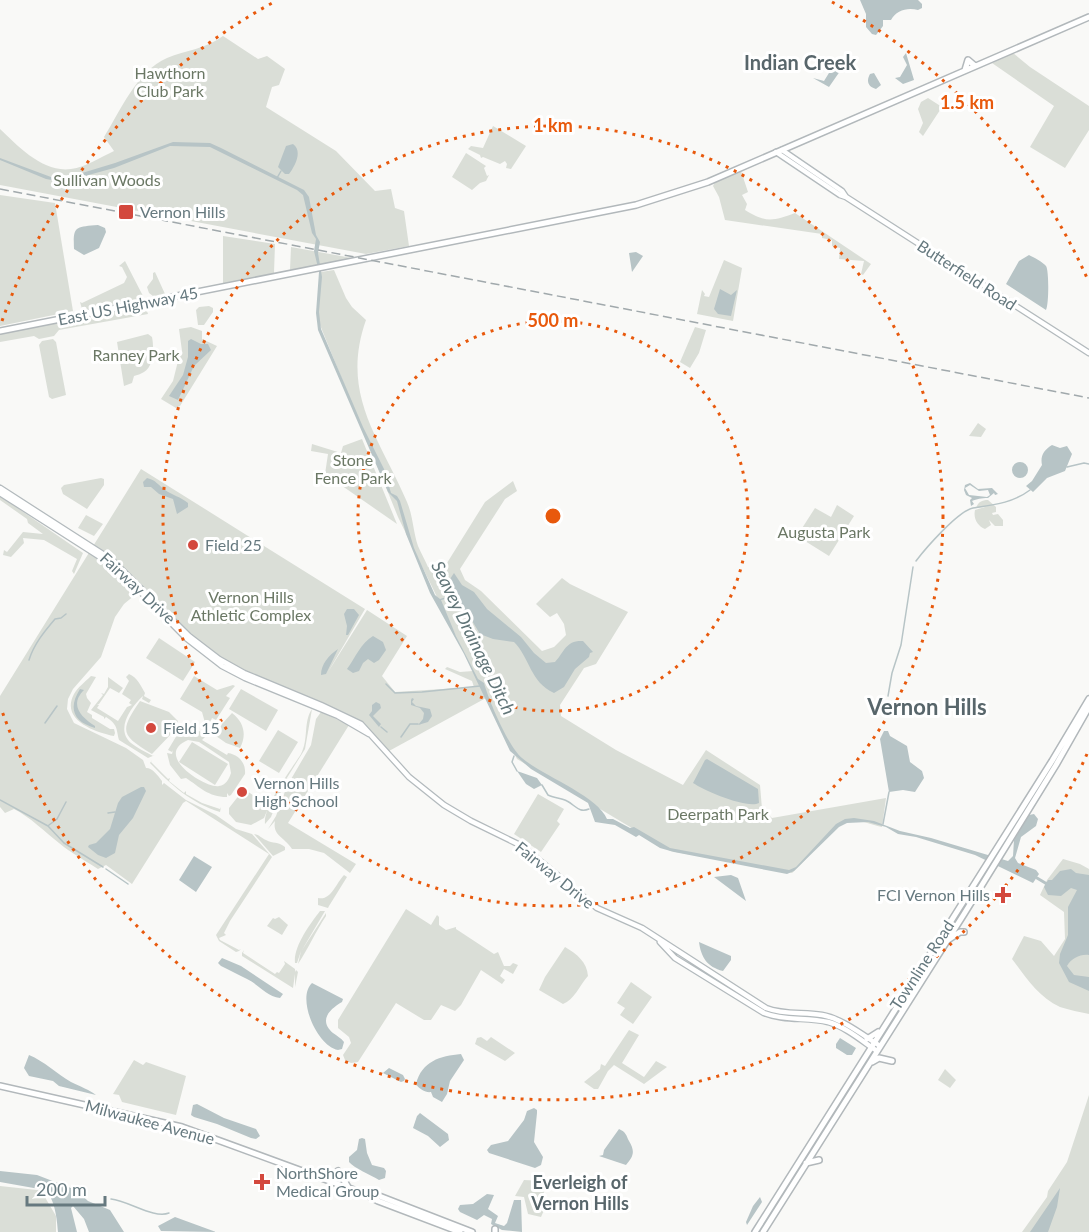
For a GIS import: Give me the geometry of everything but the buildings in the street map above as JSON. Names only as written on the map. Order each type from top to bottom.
[{"type":"main road","name":"East US Highway 45","points":[[0,331],[638,205],[690,189],[963,71],[968,60],[975,66],[1089,18]]},
{"type":"main road","name":"Butterfield Road","points":[[779,151],[842,191],[846,197],[1089,353]]},
{"type":"main road","name":"Fairway Drive","points":[[0,490],[112,560],[189,636],[219,659],[244,673],[346,716],[366,728],[410,777],[433,797],[465,818],[522,846],[597,908],[634,924],[766,1008],[779,1013],[825,1015],[841,1022],[872,1044]]},
{"type":"main road","name":"Townline Road","points":[[997,853],[1089,699]]},
{"type":"main road","name":"Townline Road","points":[[755,1232],[872,1044],[1061,757],[1089,707]]},
{"type":"main road","name":"Townline Road","points":[[763,1232],[947,941],[988,867]]},
{"type":"main road","points":[[947,941],[960,932],[964,932]]},
{"type":"main road","name":"Fairway Drive","points":[[660,942],[675,958],[764,1013],[779,1018],[802,1018],[833,1024],[872,1044]]},
{"type":"main road","points":[[867,1039],[883,1027]]},
{"type":"main road","points":[[872,1044],[878,1049]]},
{"type":"main road","points":[[868,1065],[879,1058],[892,1061]]},
{"type":"main road","name":"Milwaukee Avenue","points":[[0,1086],[182,1127],[350,1188],[460,1232]]},
{"type":"main road","points":[[803,1166],[809,1162],[819,1161]]},
{"type":"main road","points":[[338,1171],[350,1188]]},
{"type":"main road","name":"Milwaukee Avenue","points":[[365,1194],[374,1194],[472,1232]]},
{"type":"main road","points":[[442,1225],[453,1232]]},
{"type":"green space","points":[[223,36],[258,59],[267,56],[285,69],[279,85],[272,87],[266,107],[336,151],[375,191],[391,189],[395,208],[404,211],[409,246],[366,254],[0,185],[0,129],[32,157],[51,167],[71,169],[88,164],[114,151],[104,137],[131,92],[147,72],[167,58],[203,47]]},
{"type":"green space","points":[[1013,53],[1089,106],[1089,130],[1065,168],[1030,147],[1054,106],[992,63]]},
{"type":"green space","points":[[928,98],[942,107],[923,136],[919,132],[923,123],[918,109],[921,102]]},
{"type":"green space","points":[[493,126],[526,146],[511,169],[506,168],[505,161],[500,164],[481,158],[480,155],[468,149],[471,146],[483,148]]},
{"type":"green space","points":[[466,153],[486,166],[484,168],[487,176],[489,175],[486,181],[472,190],[452,177]]},
{"type":"green space","points":[[741,171],[748,192],[742,195],[747,204],[745,210],[764,219],[781,218],[795,213],[871,264],[863,275],[861,274],[864,261],[839,259],[840,248],[832,246],[832,240],[822,238],[822,234],[725,220],[719,197],[713,186],[715,182]]},
{"type":"green space","points":[[0,195],[55,203],[73,311],[0,326]]},
{"type":"green space","points":[[223,236],[275,244],[274,273],[223,284]]},
{"type":"green space","points":[[291,247],[352,258],[290,270]]},
{"type":"green space","points":[[724,260],[742,268],[733,321],[697,314],[702,290],[704,296],[709,297]]},
{"type":"green space","points":[[125,261],[143,296],[142,300],[82,309],[80,302],[124,283],[127,277],[122,267],[119,266]]},
{"type":"green space","points":[[334,270],[346,298],[366,320],[359,346],[360,393],[375,435],[407,502],[418,546],[428,567],[442,571],[485,502],[513,481],[517,491],[505,499],[460,569],[465,580],[481,591],[542,651],[554,647],[566,635],[564,624],[557,613],[550,617],[536,604],[562,578],[628,612],[596,664],[584,668],[560,705],[561,716],[616,750],[683,785],[706,750],[760,785],[762,809],[772,818],[886,798],[882,827],[855,821],[838,827],[792,873],[670,851],[517,759],[486,698],[389,751],[361,723],[259,678],[213,653],[141,590],[124,604],[115,617],[101,657],[73,689],[68,699],[67,709],[74,723],[126,748],[143,760],[146,768],[155,773],[162,781],[162,785],[164,783],[186,800],[216,815],[236,829],[252,834],[272,857],[230,921],[224,933],[226,935],[219,938],[241,949],[236,952],[219,941],[216,935],[269,854],[186,801],[132,884],[106,865],[98,869],[78,857],[20,812],[14,809],[5,813],[0,807],[0,696],[141,469],[365,609],[328,672],[367,610],[407,636],[382,676],[395,692],[474,687],[472,681],[445,669],[447,667],[460,672],[473,671],[398,517],[320,325],[318,312],[321,272]]},
{"type":"green space","points":[[155,272],[165,294],[153,296],[149,293],[147,287]]},
{"type":"green space","points":[[141,307],[146,308],[148,314],[59,330],[54,336],[39,339],[34,336],[0,342],[0,334]]},
{"type":"green space","points":[[199,307],[213,308],[213,312],[204,325],[198,325],[196,310]]},
{"type":"green space","points":[[191,327],[202,331],[202,339],[217,346],[180,406],[176,408],[161,399],[173,381],[182,351],[179,329]]},
{"type":"green space","points":[[695,327],[706,330],[699,353],[690,368],[680,362]]},
{"type":"green space","name":"Ranney Park","points":[[148,334],[152,337],[153,346],[150,365],[144,372],[134,376],[132,383],[124,386],[117,342]]},
{"type":"green space","points":[[53,339],[56,342],[66,395],[52,399],[49,397],[39,345],[42,341]]},
{"type":"green space","points":[[978,423],[986,429],[981,437],[969,436]]},
{"type":"green space","name":"Stone Fence Park","points":[[362,439],[397,524],[325,474],[328,454],[311,451],[312,444],[341,453],[343,446]]},
{"type":"green space","points":[[104,479],[104,485],[87,509],[63,494],[61,488],[64,485]]},
{"type":"green space","points":[[0,496],[83,553],[74,574],[72,571],[77,559],[44,540],[23,538],[24,543],[11,557],[3,555],[4,550],[7,552],[23,532],[43,534],[28,523],[27,519],[0,500]]},
{"type":"green space","points":[[988,500],[996,507],[996,512],[992,513],[993,515],[998,514],[1003,520],[1003,526],[995,526],[989,520],[991,525],[985,529],[977,522],[975,510],[985,507],[976,508],[977,506],[980,502]]},
{"type":"green space","name":"Augusta Park","points":[[837,505],[854,516],[829,556],[797,536],[815,508],[831,517]]},
{"type":"green space","points":[[86,515],[103,524],[94,536],[78,528]]},
{"type":"green space","points":[[159,638],[195,662],[183,681],[146,658]]},
{"type":"green space","points":[[129,674],[138,682],[145,693],[144,696],[151,700],[149,703],[142,699],[143,696],[138,701],[126,718],[124,731],[131,743],[153,756],[148,758],[119,740],[113,722],[91,710],[103,695],[101,693],[104,694],[108,687],[108,677],[123,688],[119,693],[110,688],[97,704],[99,705],[97,708],[118,721],[127,707],[132,705],[129,703],[131,700],[122,694],[129,681],[126,677]]},
{"type":"green space","points":[[91,676],[96,677],[86,694],[91,703],[87,712],[92,715],[92,718],[114,729],[114,736],[89,728],[75,718],[72,711],[71,703],[74,694]]},
{"type":"green space","points":[[194,676],[217,690],[235,686],[226,696],[230,698],[216,720],[212,718],[207,730],[202,712],[180,699]]},
{"type":"green space","points":[[241,689],[278,710],[266,731],[229,709]]},
{"type":"green space","name":"Field 15","points":[[140,701],[169,712],[178,721],[174,731],[152,754],[134,742],[126,732],[126,726]]},
{"type":"green space","points":[[312,709],[305,749],[285,781],[271,817],[265,824],[268,808],[273,798],[301,754]]},
{"type":"green space","points":[[321,712],[349,725],[288,823],[356,864],[350,873],[324,853],[309,849],[292,849],[277,834],[275,821],[268,829],[276,816],[287,786],[311,745],[316,719]]},
{"type":"green space","points":[[232,713],[239,720],[243,729],[240,748],[216,736],[222,724]]},
{"type":"green space","points":[[187,725],[207,735],[202,740],[227,755],[232,754],[241,760],[245,774],[231,795],[227,793],[227,797],[220,797],[209,793],[186,778],[181,779],[170,765],[167,753],[172,754],[173,750],[172,752],[168,750],[180,730]],"holes":[[[188,740],[199,742],[229,762],[231,773],[224,784],[212,786],[194,777],[179,762],[176,754],[178,746]]]},
{"type":"green space","points":[[278,730],[298,742],[279,773],[259,761]]},
{"type":"green space","points":[[192,742],[228,764],[215,785],[179,762]]},
{"type":"green space","points":[[152,760],[151,762],[168,779],[170,778],[169,781],[184,793],[186,791],[186,794],[202,803],[220,809],[221,807],[220,812],[200,804],[182,792],[166,779],[150,763]]},
{"type":"green space","points":[[244,789],[269,806],[264,818],[251,825],[236,822],[229,814],[229,808]]},
{"type":"green space","points":[[538,794],[564,809],[557,821],[560,824],[541,852],[514,834]]},
{"type":"green space","points":[[254,834],[282,845],[285,850],[273,856]]},
{"type":"green space","points":[[1063,859],[1089,869],[1089,1014],[1060,1007],[1045,998],[1012,959],[1024,936],[1041,941],[1054,956],[1065,939],[1064,912],[1040,895],[1047,880]]},
{"type":"green space","points":[[344,875],[347,877],[328,908],[318,905],[318,898],[330,894]]},
{"type":"green space","points":[[406,909],[431,925],[437,915],[439,925],[446,930],[456,927],[494,954],[498,952],[504,966],[510,966],[513,963],[518,965],[513,974],[504,969],[500,976],[505,980],[502,984],[481,970],[461,1005],[455,1011],[441,1005],[431,1020],[424,1020],[396,1003],[358,1062],[351,1063],[345,1060],[343,1055],[351,1043],[349,1037],[338,1028],[338,1020]]},
{"type":"green space","points":[[320,911],[325,911],[302,950],[326,913],[326,916],[298,964],[301,951],[295,963],[299,943]]},
{"type":"green space","points":[[279,917],[288,925],[282,935],[267,926],[273,918]]},
{"type":"green space","points":[[565,947],[581,959],[588,976],[574,996],[563,1004],[539,990]]},
{"type":"green space","points":[[244,950],[243,953],[275,974],[279,973],[285,964],[284,961],[295,969],[295,972],[296,970],[298,972],[295,987],[295,974],[293,988],[242,956],[242,953]]},
{"type":"green space","points":[[631,982],[652,997],[633,1024],[620,1015],[625,1008],[617,1003]]},
{"type":"green space","points":[[629,1030],[639,1035],[622,1063],[644,1077],[656,1061],[667,1067],[644,1084],[614,1065],[598,1089],[584,1082],[600,1069],[601,1064],[605,1066]]},
{"type":"green space","points":[[481,1037],[487,1041],[491,1037],[515,1053],[505,1061],[475,1044],[477,1038]]},
{"type":"green space","points":[[134,1060],[143,1065],[146,1062],[186,1076],[176,1115],[122,1102],[119,1095],[113,1094]]},
{"type":"green space","points":[[945,1069],[956,1080],[950,1088],[938,1080]]},
{"type":"green space","points":[[1089,1095],[1089,1232],[1022,1232],[1047,1197],[1048,1191],[1067,1162]]},
{"type":"green space","points":[[524,1180],[543,1181],[545,1208],[541,1217],[528,1214],[524,1197],[515,1196]]},
{"type":"green space","points":[[0,1186],[46,1191],[46,1199],[56,1216],[56,1232],[0,1232]]},
{"type":"shaded area","points":[[860,0],[918,0],[922,8],[903,10],[891,20],[883,20],[883,26],[876,35],[866,27],[866,14]]},
{"type":"shaded area","points":[[906,53],[914,80],[903,84],[895,78],[900,77],[907,65],[903,57]]},
{"type":"shaded area","points":[[837,60],[845,64],[829,87],[813,78],[824,81]]},
{"type":"shaded area","points":[[874,73],[881,85],[876,89],[871,87],[868,81],[870,74]]},
{"type":"shaded area","points":[[173,142],[210,143],[304,190],[309,197],[316,235],[320,242],[318,253],[322,277],[319,312],[321,329],[363,427],[384,469],[391,493],[400,501],[414,548],[435,595],[440,599],[449,596],[450,579],[454,573],[462,585],[474,592],[487,609],[521,637],[546,663],[555,662],[569,644],[577,641],[583,641],[593,652],[575,669],[564,687],[554,693],[540,683],[514,642],[493,639],[480,634],[471,619],[450,598],[441,600],[478,679],[484,683],[505,734],[522,758],[582,794],[602,811],[607,819],[613,819],[630,828],[634,827],[670,848],[789,870],[796,867],[836,824],[845,819],[854,818],[874,821],[900,831],[1008,861],[1013,856],[1014,840],[1029,815],[1034,814],[1038,819],[1036,826],[1021,837],[1015,858],[1018,863],[1036,870],[1039,874],[1033,883],[975,855],[916,837],[898,834],[886,827],[868,822],[847,823],[839,827],[794,871],[787,874],[674,852],[660,848],[639,835],[636,837],[615,825],[595,822],[588,803],[531,769],[510,751],[464,654],[430,593],[406,534],[397,501],[388,492],[318,330],[316,313],[319,272],[314,251],[316,239],[312,233],[303,195],[210,147],[170,146],[114,168],[63,182],[46,179],[0,160],[0,158],[59,180]]},
{"type":"shaded area","points":[[293,144],[298,154],[297,159],[289,174],[285,174],[278,167],[286,146]]},
{"type":"shaded area","points":[[98,225],[105,228],[106,232],[99,248],[84,255],[74,249],[74,236],[77,229]]},
{"type":"shaded area","points":[[636,252],[643,256],[632,272],[629,253]]},
{"type":"shaded area","points":[[1029,255],[1043,263],[1047,269],[1046,310],[1006,284],[1019,261]]},
{"type":"shaded area","points":[[720,289],[731,295],[737,290],[731,316],[718,314],[714,309]]},
{"type":"shaded area","points":[[191,339],[201,344],[208,344],[211,350],[194,366],[178,400],[169,396],[183,375],[188,357],[188,341]]},
{"type":"shaded area","points":[[1052,445],[1060,448],[1067,446],[1072,454],[1065,471],[1047,478],[1033,492],[1026,486],[1042,465],[1043,454]]},
{"type":"shaded area","points":[[1020,462],[1028,470],[1020,478],[1012,470]]},
{"type":"shaded area","points":[[147,478],[188,503],[188,507],[177,514],[173,499],[159,494],[151,487],[144,487],[143,482]]},
{"type":"shaded area","points":[[970,483],[978,489],[992,488],[998,494],[994,493],[988,498],[972,501],[974,504],[971,506],[972,498],[966,495],[964,490],[965,485]],"holes":[[[970,485],[979,491],[988,490],[990,495],[987,497],[969,495],[965,488]]]},
{"type":"shaded area","points":[[347,609],[354,609],[359,615],[346,635],[347,626],[344,614]]},
{"type":"shaded area","points":[[373,636],[383,642],[386,650],[379,660],[374,663],[368,659],[359,671],[353,673],[347,669],[362,647]]},
{"type":"shaded area","points":[[338,649],[326,674],[321,675],[326,660]]},
{"type":"shaded area","points":[[80,689],[84,690],[77,701],[77,706],[81,715],[95,728],[82,722],[75,713],[74,702]]},
{"type":"shaded area","points":[[412,698],[416,706],[430,709],[432,716],[428,722],[418,725],[424,713],[420,708],[411,705]]},
{"type":"shaded area","points":[[376,702],[381,708],[373,716],[381,724],[379,727],[369,715],[372,705]]},
{"type":"shaded area","points":[[884,731],[888,731],[890,736],[907,746],[910,762],[922,771],[924,778],[915,792],[903,790],[889,792],[880,739]]},
{"type":"shaded area","points":[[707,759],[758,789],[759,803],[745,804],[693,783]]},
{"type":"shaded area","points":[[517,771],[537,778],[542,785],[534,789],[526,784]]},
{"type":"shaded area","points":[[144,787],[146,791],[133,818],[119,835],[115,853],[106,858],[98,855],[88,847],[89,845],[96,843],[110,829],[122,797]]},
{"type":"shaded area","points":[[194,856],[212,867],[196,892],[179,880]]},
{"type":"shaded area","points":[[1071,869],[1076,873],[1089,875],[1089,955],[1076,957],[1067,966],[1074,975],[1089,977],[1089,991],[1069,982],[1059,963],[1060,954],[1068,935],[1068,907],[1077,890],[1071,888],[1061,896],[1048,895],[1044,887],[1048,880],[1052,880],[1060,871]]},
{"type":"shaded area","points":[[731,875],[738,878],[746,901],[714,877]]},
{"type":"shaded area","points":[[699,942],[731,956],[731,960],[723,971],[706,961]]},
{"type":"shaded area","points":[[222,958],[241,966],[283,994],[280,998],[270,995],[251,981],[221,966],[218,963]]},
{"type":"shaded area","points":[[312,983],[343,999],[330,1011],[326,1019],[329,1028],[344,1042],[342,1049],[330,1047],[316,1031],[311,1021],[306,999]]},
{"type":"shaded area","points":[[840,1038],[856,1048],[852,1055],[847,1055],[836,1048]]},
{"type":"shaded area","points":[[461,1054],[464,1060],[450,1081],[447,1094],[442,1102],[433,1097],[431,1092],[419,1088],[416,1084],[423,1070],[433,1061]]},
{"type":"shaded area","points":[[29,1055],[96,1095],[29,1076],[24,1068]]},
{"type":"shaded area","points":[[389,1068],[403,1075],[404,1081],[401,1082],[383,1073]]},
{"type":"shaded area","points":[[197,1104],[224,1118],[256,1129],[260,1136],[256,1139],[251,1138],[194,1117],[191,1115],[193,1105]]},
{"type":"shaded area","points":[[534,1108],[537,1113],[534,1142],[543,1157],[541,1165],[535,1168],[489,1153],[487,1150],[491,1145],[508,1141],[524,1120],[527,1111]]},
{"type":"shaded area","points":[[420,1113],[448,1134],[449,1140],[440,1147],[428,1136],[413,1128]]},
{"type":"shaded area","points":[[619,1129],[626,1134],[633,1151],[626,1165],[599,1156],[603,1155]]},
{"type":"shaded area","points":[[359,1139],[365,1139],[372,1165],[384,1168],[385,1178],[379,1180],[349,1162],[349,1157],[357,1150]]},
{"type":"shaded area","points":[[0,1171],[37,1175],[76,1190],[88,1201],[110,1210],[124,1232],[89,1232],[84,1219],[73,1206],[71,1208],[77,1232],[58,1232],[53,1204],[45,1190],[0,1182]]},
{"type":"shaded area","points":[[1060,1188],[1057,1207],[1048,1232],[1030,1232]]},
{"type":"shaded area","points":[[487,1194],[494,1195],[488,1209],[498,1216],[495,1223],[504,1226],[514,1200],[521,1200],[522,1232],[502,1230],[491,1224],[492,1219],[484,1215],[477,1220],[458,1209],[460,1205],[473,1204]]},
{"type":"shaded area","points":[[760,1197],[762,1202],[747,1225],[746,1222],[753,1206]]},
{"type":"shaded area","points":[[175,1217],[216,1232],[161,1231],[158,1226]]},
{"type":"waterway","name":"Seavey Drainage Ditch","points":[[277,178],[281,171]]},
{"type":"waterway","points":[[1067,467],[1089,464]]},
{"type":"waterway","points":[[916,561],[942,531],[967,511],[1010,501],[1030,490]]},
{"type":"waterway","points":[[888,696],[892,673],[901,645],[913,567]]},
{"type":"waterway","points":[[29,660],[37,643],[55,619],[66,614]]},
{"type":"waterway","points":[[386,684],[395,693],[480,686]]},
{"type":"waterway","points":[[45,723],[57,706]]},
{"type":"waterway","points":[[401,737],[410,724],[418,724]]},
{"type":"waterway","points":[[381,727],[387,732]]},
{"type":"waterway","points":[[514,756],[512,762],[517,771]]},
{"type":"waterway","points":[[542,785],[548,795],[565,800],[580,810],[589,809]]},
{"type":"waterway","points":[[883,824],[889,792]]},
{"type":"waterway","points":[[0,800],[48,826],[64,843],[103,867]]},
{"type":"waterway","points":[[49,825],[57,819],[66,802]]},
{"type":"waterway","points":[[108,813],[115,812]]},
{"type":"waterway","points":[[106,869],[128,884]]},
{"type":"waterway","name":"Seavey Drainage Ditch","points":[[1037,878],[1047,884]]},
{"type":"waterway","points":[[111,1199],[156,1214],[169,1213]]},
{"type":"railway","points":[[0,189],[1089,398]]},
{"type":"place","name":"Vernon Hills","points":[[126,212]]},
{"type":"place","name":"Field 25","points":[[193,545]]},
{"type":"place","name":"Field 15","points":[[151,728]]},
{"type":"place","name":"Vernon Hills High School","points":[[242,792]]},
{"type":"place","name":"FCI Vernon Hills","points":[[1003,895]]},
{"type":"place","name":"NorthShore Medical Group","points":[[262,1182]]},
{"type":"district","name":"Indian Creek","points":[[800,63]]},
{"type":"district","name":"Vernon Hills","points":[[927,707]]},
{"type":"district","name":"Everleigh of Vernon Hills","points":[[580,1193]]},
{"type":"park label","name":"Hawthorn Club Park","points":[[170,82]]},
{"type":"park label","name":"Sullivan Woods","points":[[107,180]]},
{"type":"park label","name":"Vernon Hills Athletic Complex","points":[[251,606]]},
{"type":"park label","name":"Deerpath Park","points":[[718,814]]}]
